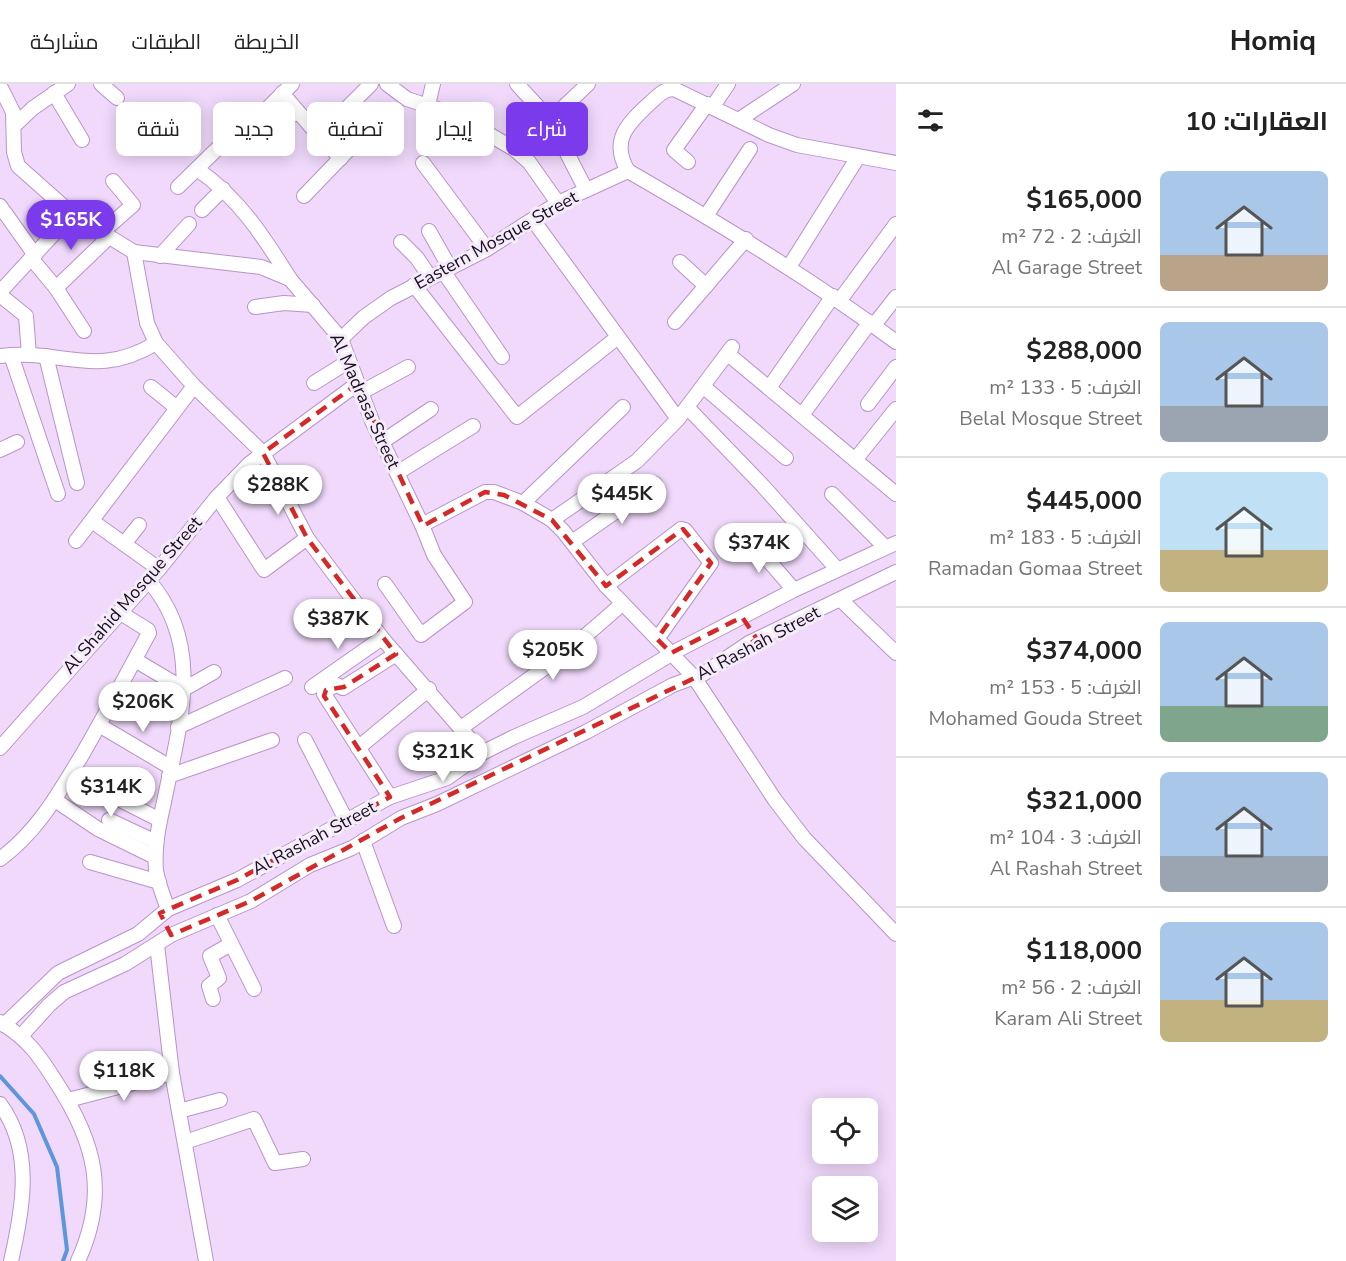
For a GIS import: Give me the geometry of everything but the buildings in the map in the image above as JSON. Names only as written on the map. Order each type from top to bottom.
[{"type":"street","points":[[15,125],[68,84]]},
{"type":"street","points":[[353,102],[371,84]]},
{"type":"street","points":[[387,84],[407,99],[418,102]]},
{"type":"street","points":[[429,102],[433,84]]},
{"type":"street","points":[[516,84],[533,102]]},
{"type":"street","points":[[569,102],[588,84]]},
{"type":"street","points":[[688,162],[674,150],[728,84]]},
{"type":"street","points":[[740,119],[790,85]]},
{"type":"street","name":"Al Madrasa Street","points":[[0,86],[11,105],[15,125],[14,152],[18,166],[72,214],[134,252],[220,260],[261,267],[290,279],[341,339],[382,442],[434,555],[465,599],[465,603],[421,635],[385,584]]},
{"type":"street","points":[[287,89],[297,111],[307,122]]},
{"type":"street","points":[[287,89],[251,142],[297,111]]},
{"type":"street","points":[[896,163],[797,145],[769,135],[674,89],[663,92],[627,126],[621,141],[620,157],[628,171],[746,239],[836,298],[896,342]]},
{"type":"street","points":[[54,93],[82,140]]},
{"type":"street","points":[[494,137],[514,149],[528,162],[558,203]]},
{"type":"street","points":[[706,216],[750,149]]},
{"type":"street","points":[[178,187],[213,153]]},
{"type":"street","points":[[569,156],[586,190]]},
{"type":"street","points":[[789,267],[858,157]]},
{"type":"street","points":[[304,196],[341,158]]},
{"type":"street","points":[[423,163],[487,249]]},
{"type":"street","points":[[197,170],[223,189],[256,225],[290,279]]},
{"type":"street","name":"Eastern Mosque Street","points":[[341,339],[364,317],[414,285],[487,249],[558,203],[628,171]]},
{"type":"street","points":[[56,288],[133,205],[113,181]]},
{"type":"street","points":[[202,210],[223,189]]},
{"type":"street","points":[[0,207],[84,331]]},
{"type":"street","points":[[29,355],[26,316],[0,294],[72,214]]},
{"type":"street","points":[[533,220],[678,419]]},
{"type":"street","points":[[160,256],[189,224]]},
{"type":"street","points":[[769,388],[836,298],[896,224]]},
{"type":"street","points":[[429,231],[441,272],[502,357]]},
{"type":"street","points":[[675,322],[746,239]]},
{"type":"street","points":[[401,242],[417,258],[441,272]]},
{"type":"street","points":[[134,252],[147,323],[156,343],[194,386],[263,453],[307,538],[382,639],[429,689],[482,753]]},
{"type":"street","points":[[680,262],[706,286]]},
{"type":"street","points":[[414,285],[515,416],[519,416],[618,337]]},
{"type":"street","points":[[802,416],[872,324],[896,297]]},
{"type":"street","points":[[255,307],[284,303],[313,305]]},
{"type":"street","points":[[58,494],[6,355],[46,356],[80,363],[113,361],[129,358],[156,343]]},
{"type":"street","points":[[552,520],[632,466],[678,419],[730,350],[769,388],[895,492]]},
{"type":"street","points":[[46,356],[77,483]]},
{"type":"street","points":[[314,383],[349,362]]},
{"type":"street","name":"Al Shahid Mosque Street","points":[[0,748],[159,569],[217,497],[263,453],[359,388],[408,367]]},
{"type":"street","points":[[868,404],[896,367]]},
{"type":"street","points":[[76,541],[194,386]]},
{"type":"street","points":[[151,387],[177,408]]},
{"type":"street","points":[[704,387],[786,458]]},
{"type":"street","points":[[523,503],[623,407]]},
{"type":"street","points":[[687,407],[764,486],[837,569]]},
{"type":"street","points":[[382,442],[431,409]]},
{"type":"street","points":[[855,460],[896,409]]},
{"type":"street","points":[[397,473],[473,426]]},
{"type":"street","points":[[0,450],[17,442]]},
{"type":"street","points":[[572,542],[655,484]]},
{"type":"street","points":[[422,525],[485,492],[494,492],[523,503],[552,520],[622,604],[691,674],[789,819],[820,856],[864,898],[896,934]]},
{"type":"street","points":[[832,494],[891,545]]},
{"type":"street","points":[[217,497],[264,570],[307,538]]},
{"type":"street","points":[[92,521],[159,569]]},
{"type":"street","points":[[124,544],[139,525]]},
{"type":"street","points":[[606,586],[681,529],[685,530],[711,563],[657,639]]},
{"type":"street","points":[[748,538],[794,590]]},
{"type":"street","name":"Al Rashah Street","points":[[166,921],[217,915],[261,896],[310,865],[355,844],[401,818],[437,804],[691,674],[712,669],[749,628],[794,590],[891,545]]},
{"type":"street","name":"Al Rashah Street","points":[[22,1035],[58,973],[166,921],[305,842],[342,827],[390,797],[447,778],[482,753],[534,727],[584,707],[674,656],[749,628],[841,600],[896,572]]},
{"type":"street","points":[[148,580],[161,594],[176,624],[184,658],[184,689],[179,722],[156,842],[155,858],[166,921]]},
{"type":"street","points":[[841,600],[896,653]]},
{"type":"street","points":[[461,728],[568,651],[622,604]]},
{"type":"street","points":[[0,859],[32,832],[55,800],[122,686],[149,632],[119,612]]},
{"type":"street","points":[[312,687],[382,639]]},
{"type":"street","points":[[390,797],[324,696],[326,690],[337,685],[343,688],[396,654]]},
{"type":"street","points":[[135,660],[184,689]]},
{"type":"street","points":[[184,689],[214,672]]},
{"type":"street","points":[[179,722],[285,678]]},
{"type":"street","points":[[122,686],[179,722]]},
{"type":"street","points":[[358,748],[429,689]]},
{"type":"street","points":[[99,725],[169,772]]},
{"type":"street","points":[[169,772],[272,740]]},
{"type":"street","points":[[305,740],[342,827],[355,844],[394,926]]},
{"type":"street","points":[[104,790],[160,820]]},
{"type":"street","points":[[55,800],[98,829],[155,858]]},
{"type":"street","points":[[109,820],[156,842]]},
{"type":"street","points":[[90,862],[159,882]]},
{"type":"street","points":[[217,915],[254,989]]},
{"type":"street","name":"Al Rashah Street","points":[[2,1024],[42,998],[64,992],[125,964],[157,945],[166,921]]},
{"type":"street","points":[[213,999],[209,986],[219,978],[210,956],[231,944]]},
{"type":"street","points":[[157,945],[172,1073],[206,1261]]},
{"type":"street","points":[[2,1024],[22,1035],[38,1053],[86,1133],[95,1178],[92,1218],[78,1261]]},
{"type":"street","points":[[68,1100],[172,1073]]},
{"type":"street","points":[[180,1111],[220,1100]]},
{"type":"street","points":[[0,1104],[15,1131],[24,1180],[23,1203],[11,1261]]},
{"type":"street","points":[[185,1142],[254,1119],[275,1163],[303,1159]]},
{"type":"highlighted area","points":[[357,384],[423,526],[485,492],[504,495],[552,520],[606,586],[683,529],[711,563],[657,639],[671,653],[742,617],[757,639],[703,674],[401,818],[251,901],[171,935],[160,913],[237,880],[390,797],[324,696],[326,690],[344,687],[396,654],[307,538],[263,453]]},
{"type":"waterway","points":[[0,1076],[34,1114],[57,1167],[67,1250],[63,1261]]}]
